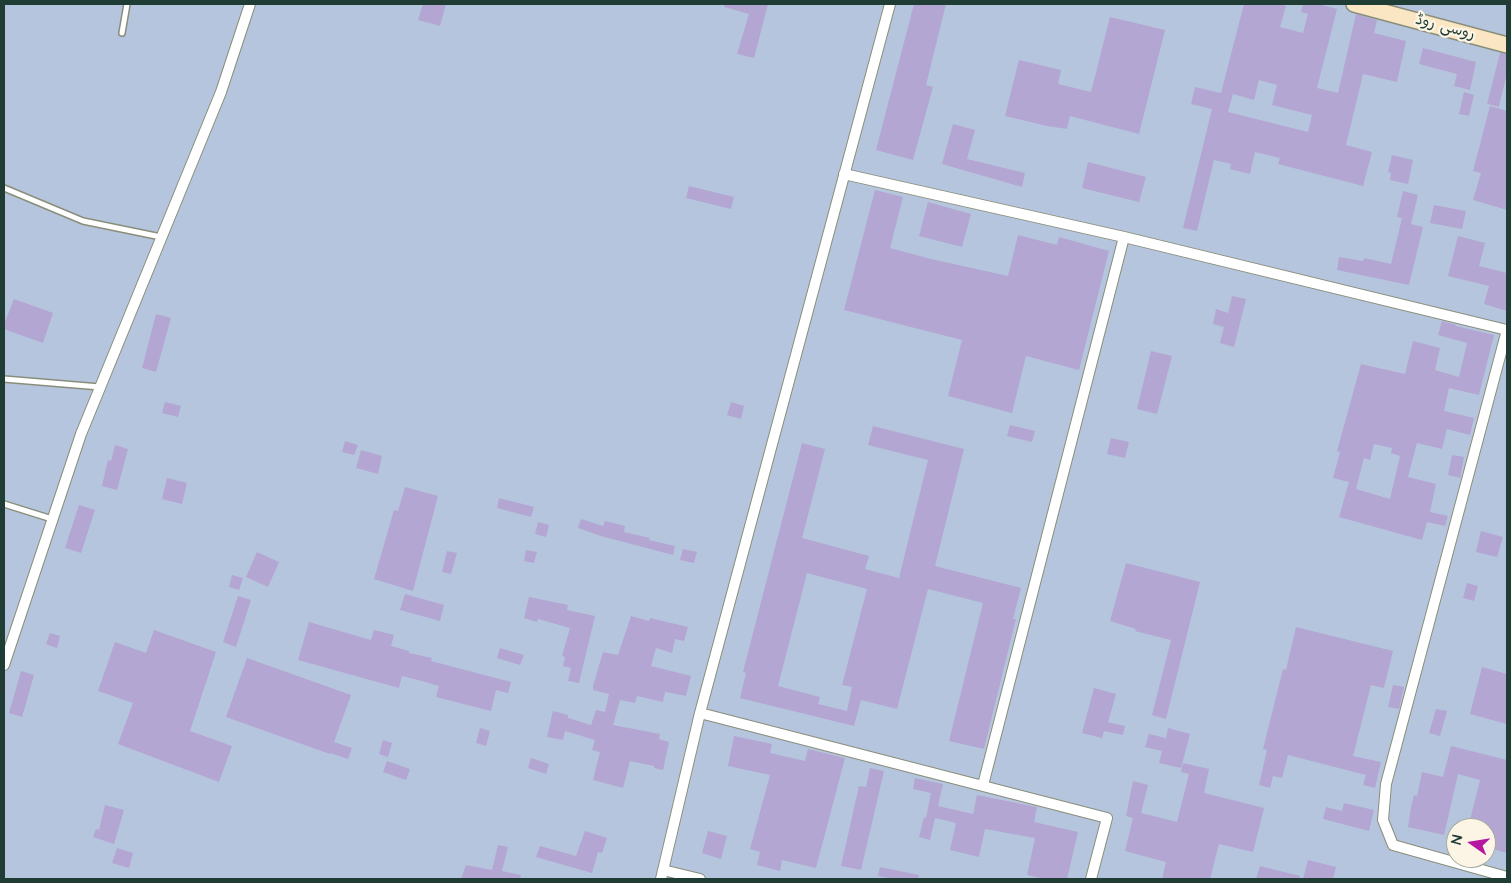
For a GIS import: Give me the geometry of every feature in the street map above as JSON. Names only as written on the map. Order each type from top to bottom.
[{"type":"main road","name":"روسی روڈ","points":[[1354,4],[1507,45]]},
{"type":"street","points":[[4,665],[81,434],[221,92],[250,4]]},
{"type":"street","points":[[700,879],[662,875],[700,713],[890,4]]},
{"type":"street","points":[[844,174],[1124,237],[1507,330],[1386,784],[1382,820],[1393,845],[1507,877]]},
{"type":"street","points":[[983,785],[1124,237]]},
{"type":"street","points":[[700,713],[1107,818],[1091,879]]},
{"type":"lane","points":[[122,33],[127,4]]},
{"type":"lane","points":[[4,188],[83,221],[161,237]]},
{"type":"lane","points":[[4,379],[100,387]]},
{"type":"lane","points":[[4,504],[52,519]]},
{"type":"shaded area","points":[[4,4],[1507,4],[1507,56],[1500,54],[1488,104],[1499,107],[1507,74],[1507,879],[4,879]]},
{"type":"building","points":[[423,4],[446,4],[440,26],[418,20]]},
{"type":"building","points":[[724,4],[768,4],[754,58],[737,54],[749,14],[724,7]]},
{"type":"building","points":[[914,4],[946,4],[926,85],[933,87],[913,160],[876,150]]},
{"type":"building","points":[[1244,4],[1277,4],[1286,6],[1280,27],[1303,33],[1308,14],[1301,12],[1303,4],[1318,4],[1337,9],[1317,88],[1338,93],[1356,14],[1377,20],[1374,33],[1406,41],[1397,82],[1363,74],[1346,145],[1372,152],[1363,186],[1278,164],[1280,158],[1255,152],[1250,174],[1230,169],[1231,164],[1214,160],[1197,231],[1183,228],[1212,109],[1191,104],[1195,87],[1221,93]],"holes":[[[1259,80],[1277,85],[1272,105],[1312,115],[1308,132],[1228,112],[1233,94],[1254,100]]]},
{"type":"building","points":[[1110,17],[1165,30],[1139,134],[1070,116],[1067,129],[1005,116],[1019,60],[1061,70],[1058,84],[1091,92]]},
{"type":"building","points":[[1423,48],[1476,62],[1470,90],[1454,86],[1457,74],[1419,64]]},
{"type":"building","points":[[1500,53],[1507,54],[1507,74],[1499,107],[1487,104]]},
{"type":"building","points":[[1464,92],[1474,95],[1469,116],[1459,114]]},
{"type":"building","points":[[1490,106],[1507,111],[1507,210],[1473,200],[1481,173],[1473,171]]},
{"type":"building","points":[[953,124],[975,130],[967,159],[1025,173],[1022,187],[942,164]]},
{"type":"building","points":[[1392,155],[1413,160],[1408,184],[1390,180],[1391,173],[1388,172]]},
{"type":"building","points":[[1088,162],[1146,177],[1139,202],[1082,188]]},
{"type":"building","points":[[689,186],[734,197],[731,209],[686,198]]},
{"type":"building","points":[[875,190],[903,197],[890,248],[931,259],[1008,276],[1018,235],[1057,245],[1059,237],[1109,251],[1079,370],[1026,356],[1012,413],[948,396],[962,340],[844,310]]},
{"type":"building","points":[[1403,191],[1418,195],[1411,224],[1423,227],[1409,285],[1337,270],[1339,257],[1363,261],[1364,258],[1391,264],[1402,218],[1397,217]]},
{"type":"building","points":[[928,202],[971,214],[962,247],[919,236]]},
{"type":"building","points":[[1434,205],[1466,211],[1462,229],[1430,223]]},
{"type":"building","points":[[1458,236],[1485,243],[1479,266],[1507,273],[1507,311],[1484,304],[1489,286],[1448,276]]},
{"type":"building","points":[[1232,296],[1246,299],[1234,347],[1220,343],[1224,327],[1213,324],[1216,309],[1228,313]]},
{"type":"building","points":[[14,299],[53,313],[43,343],[4,329],[4,324]]},
{"type":"building","points":[[156,314],[171,318],[156,372],[142,368]]},
{"type":"building","points":[[1442,321],[1494,335],[1479,395],[1449,388],[1444,411],[1474,418],[1470,435],[1447,429],[1442,449],[1417,443],[1408,477],[1436,484],[1430,512],[1448,516],[1445,526],[1427,522],[1422,540],[1339,517],[1349,482],[1333,478],[1340,452],[1337,451],[1361,364],[1405,374],[1413,341],[1440,348],[1435,370],[1459,377],[1467,343],[1438,335]],"holes":[[[1374,444],[1392,448],[1391,453],[1400,456],[1390,499],[1356,489],[1364,458],[1370,460]]]},
{"type":"building","points":[[1151,351],[1172,356],[1157,414],[1137,409]]},
{"type":"building","points":[[165,402],[181,406],[178,417],[162,413]]},
{"type":"building","points":[[731,402],[744,406],[741,419],[727,415]]},
{"type":"building","points":[[1010,425],[1035,431],[1032,442],[1007,436]]},
{"type":"building","points":[[873,426],[964,449],[935,566],[1021,588],[1013,619],[1016,619],[984,749],[949,741],[983,603],[928,589],[897,709],[861,700],[854,726],[740,698],[746,673],[743,672],[802,443],[825,449],[802,538],[869,556],[865,569],[899,578],[928,460],[868,445]],"holes":[[[807,573],[867,589],[842,685],[852,687],[847,711],[818,704],[820,697],[778,686]]]},
{"type":"building","points":[[1111,438],[1129,442],[1125,458],[1107,454]]},
{"type":"building","points":[[345,441],[358,445],[354,455],[342,452]]},
{"type":"building","points":[[115,445],[128,449],[117,490],[102,486],[108,460],[111,461]]},
{"type":"building","points":[[361,450],[382,456],[378,474],[356,468]]},
{"type":"building","points":[[1452,455],[1464,457],[1460,478],[1448,475]]},
{"type":"building","points":[[167,478],[187,483],[182,504],[162,499]]},
{"type":"building","points":[[405,487],[438,496],[413,591],[374,579],[394,510],[398,511]]},
{"type":"building","points":[[499,498],[534,507],[531,517],[497,508]]},
{"type":"building","points":[[79,505],[95,510],[81,553],[65,548]]},
{"type":"building","points":[[581,519],[603,526],[605,521],[625,526],[624,532],[675,546],[673,555],[578,528]]},
{"type":"building","points":[[538,522],[549,525],[546,537],[535,534]]},
{"type":"building","points":[[1481,531],[1503,537],[1497,557],[1476,552]]},
{"type":"building","points":[[683,549],[697,552],[694,563],[680,560]]},
{"type":"building","points":[[526,550],[537,552],[534,563],[524,561]]},
{"type":"building","points":[[447,551],[457,553],[451,574],[442,572]]},
{"type":"building","points":[[257,552],[279,562],[268,587],[246,577]]},
{"type":"building","points":[[1126,563],[1200,582],[1166,719],[1152,715],[1171,640],[1135,631],[1136,629],[1110,621]]},
{"type":"building","points":[[232,575],[243,578],[239,590],[229,587]]},
{"type":"building","points":[[1467,583],[1478,586],[1474,601],[1463,598]]},
{"type":"building","points":[[405,594],[444,605],[440,621],[400,610]]},
{"type":"building","points":[[238,596],[251,600],[236,647],[223,642]]},
{"type":"building","points":[[529,597],[568,605],[567,610],[595,616],[579,683],[568,681],[571,668],[563,666],[565,657],[562,656],[570,628],[538,619],[537,622],[524,618]]},
{"type":"building","points":[[631,616],[649,621],[650,618],[688,627],[684,641],[675,639],[672,653],[656,648],[651,666],[691,676],[686,696],[665,692],[663,702],[637,696],[635,703],[620,700],[613,725],[660,734],[659,739],[669,742],[663,770],[630,761],[623,788],[593,780],[600,752],[592,750],[595,740],[565,731],[563,740],[547,737],[553,711],[591,725],[596,710],[605,712],[609,694],[593,690],[593,686],[603,652],[618,655]]},
{"type":"building","points":[[309,622],[371,640],[374,630],[394,635],[391,646],[409,651],[409,653],[432,658],[431,661],[511,682],[508,693],[496,690],[491,711],[436,697],[439,686],[422,681],[402,676],[399,688],[298,660]]},
{"type":"building","points":[[1296,627],[1393,651],[1384,688],[1371,685],[1353,756],[1381,762],[1375,788],[1363,785],[1366,775],[1288,755],[1282,778],[1273,776],[1270,788],[1259,785],[1267,750],[1263,749],[1283,669],[1286,670]]},
{"type":"building","points":[[154,630],[216,652],[190,731],[232,746],[219,782],[118,744],[133,703],[98,691],[115,642],[146,653]]},
{"type":"building","points":[[50,633],[60,636],[57,648],[46,644]]},
{"type":"building","points":[[500,648],[524,655],[520,665],[497,658]]},
{"type":"building","points":[[247,658],[351,695],[334,742],[352,748],[348,759],[226,717]]},
{"type":"building","points":[[1482,667],[1507,674],[1507,724],[1470,714]]},
{"type":"building","points":[[21,671],[34,675],[22,717],[9,713]]},
{"type":"building","points":[[1393,685],[1404,687],[1399,709],[1388,707]]},
{"type":"building","points":[[1094,688],[1116,694],[1108,722],[1125,726],[1123,735],[1104,731],[1102,738],[1082,733]]},
{"type":"building","points":[[1436,709],[1447,711],[1440,736],[1429,733]]},
{"type":"building","points":[[480,728],[490,731],[486,746],[476,743]]},
{"type":"building","points":[[1168,728],[1190,734],[1181,768],[1159,763],[1162,751],[1145,747],[1149,734],[1166,738]]},
{"type":"building","points":[[734,736],[772,744],[770,753],[805,761],[808,749],[845,758],[816,868],[782,860],[780,871],[757,865],[760,852],[750,849],[770,775],[728,766]]},
{"type":"building","points":[[383,740],[392,743],[388,757],[379,754]]},
{"type":"building","points":[[1451,746],[1507,760],[1507,853],[1496,850],[1496,818],[1470,818],[1480,780],[1458,774],[1448,818],[1446,818],[1444,835],[1408,827],[1414,795],[1417,796],[1422,772],[1443,777]]},
{"type":"building","points":[[531,758],[549,764],[546,774],[528,768]]},
{"type":"building","points":[[387,761],[410,769],[406,780],[383,772]]},
{"type":"building","points":[[1183,763],[1209,769],[1204,793],[1264,808],[1253,852],[1219,844],[1210,879],[1162,879],[1166,862],[1125,851],[1133,818],[1126,816],[1133,781],[1148,785],[1141,813],[1177,822],[1189,774],[1181,772]]},
{"type":"building","points":[[870,768],[884,771],[861,870],[841,866],[859,786],[866,787]]},
{"type":"building","points":[[915,778],[943,784],[938,806],[973,814],[977,795],[1037,807],[1034,822],[1078,832],[1067,879],[1045,879],[1027,875],[1035,838],[985,829],[979,857],[950,850],[956,823],[935,818],[930,840],[919,837],[924,817],[926,818],[931,793],[913,789]]},
{"type":"building","points":[[1344,803],[1374,810],[1369,831],[1323,819],[1326,807],[1342,811]]},
{"type":"building","points":[[105,805],[124,810],[114,844],[93,837],[96,829],[99,830]]},
{"type":"building","points":[[585,831],[607,838],[602,853],[598,852],[592,873],[536,857],[540,846],[576,856]]},
{"type":"building","points":[[708,831],[727,836],[721,859],[702,853]]},
{"type":"building","points":[[498,845],[508,847],[502,871],[521,875],[520,879],[461,879],[466,865],[492,870]]},
{"type":"building","points":[[117,848],[133,853],[129,868],[112,863]]},
{"type":"building","points":[[1308,860],[1336,867],[1333,879],[1303,879]]},
{"type":"building","points":[[1260,866],[1300,876],[1299,879],[1256,879]]},
{"type":"building","points":[[880,867],[919,875],[918,879],[893,879],[878,876]]}]
